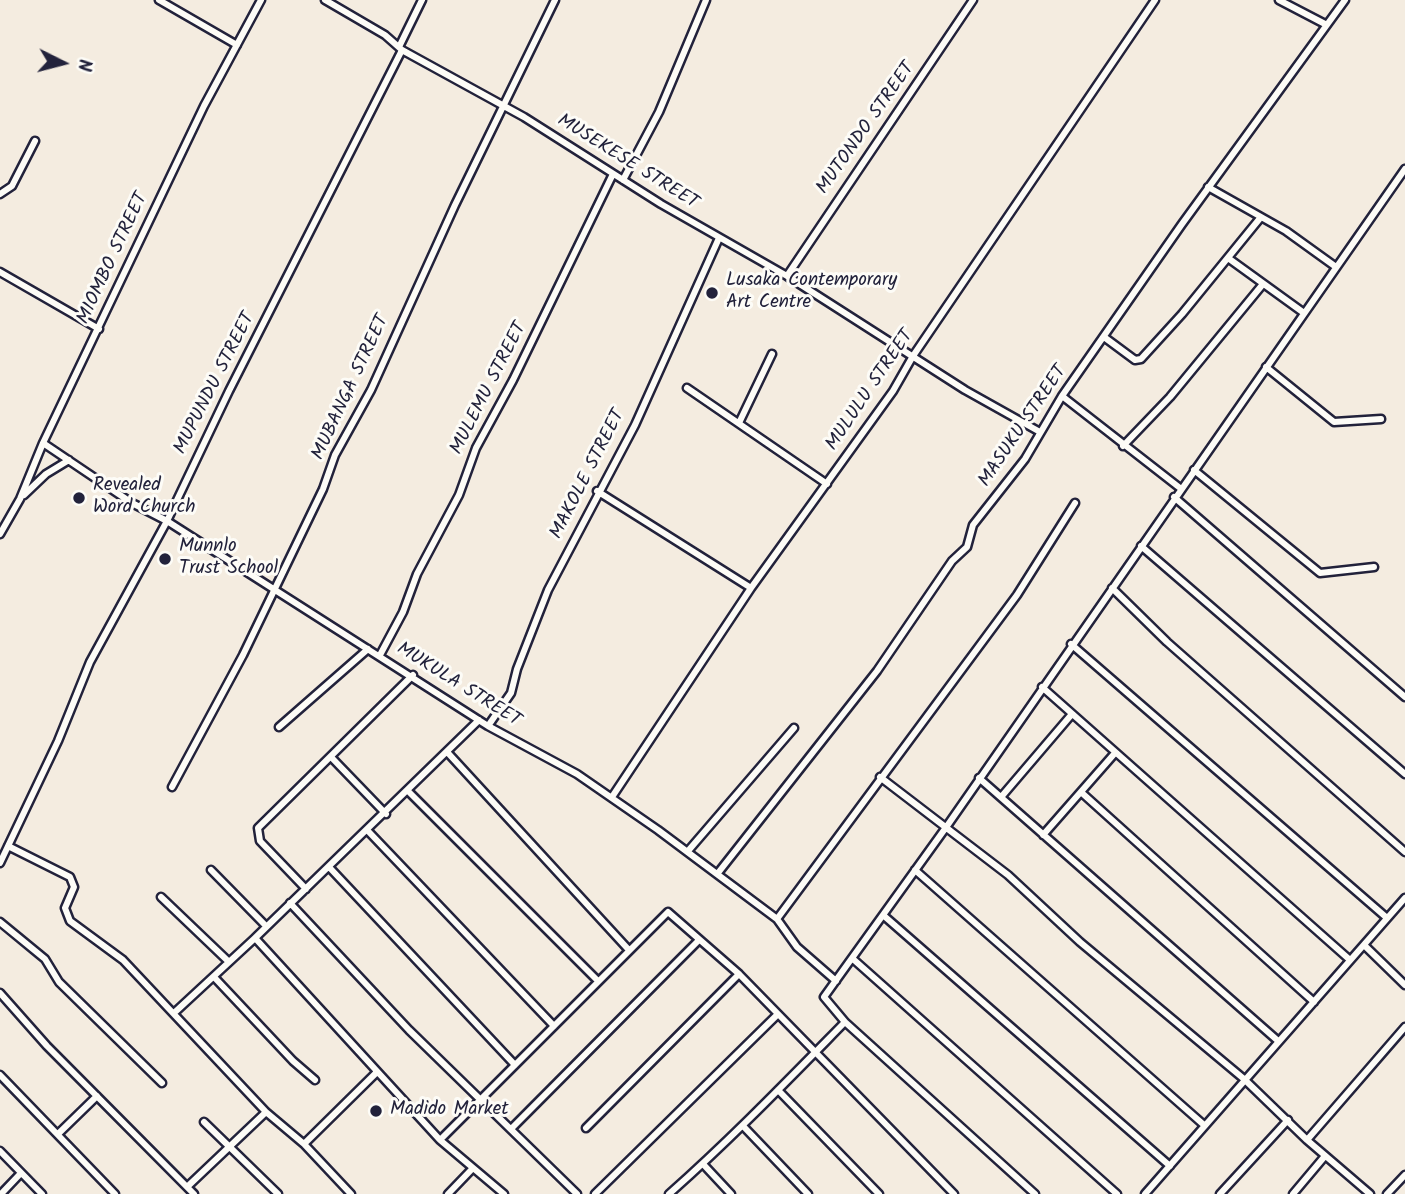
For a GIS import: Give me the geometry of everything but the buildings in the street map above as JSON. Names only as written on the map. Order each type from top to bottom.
[{"type":"street","points":[[159,0],[237,45]]},
{"type":"street","name":"MIOMBO STREET","points":[[0,534],[2,524],[20,499],[43,443],[204,106],[261,0]]},
{"type":"street","name":"MUSEKESE STREET","points":[[325,0],[385,34],[400,49],[502,106],[719,238],[787,276],[1040,432]]},
{"type":"street","name":"MUPUNDU STREET","points":[[0,863],[58,741],[90,662],[167,521],[422,0]]},
{"type":"street","name":"MUBANGA STREET","points":[[172,787],[274,591],[323,489],[335,455],[371,390],[502,106],[555,0]]},
{"type":"street","points":[[623,180],[659,112],[706,0]]},
{"type":"street","name":"MUTONDO STREET","points":[[787,276],[973,0]]},
{"type":"street","name":"MULULU STREET","points":[[612,797],[751,588],[893,391],[913,356],[1155,0]]},
{"type":"street","points":[[1279,0],[1325,24]]},
{"type":"street","name":"MASUKU STREET","points":[[718,873],[877,671],[952,561],[967,547],[973,525],[999,495],[1062,396],[1208,187],[1345,0]]},
{"type":"street","points":[[0,194],[12,186],[35,141]]},
{"type":"street","points":[[1035,1194],[845,1022],[824,999],[1405,169]]},
{"type":"street","name":"MULEMU STREET","points":[[380,655],[403,612],[417,574],[459,495],[475,448],[513,380],[613,174]]},
{"type":"street","points":[[1208,187],[1261,217],[1336,267]]},
{"type":"street","points":[[1104,338],[1135,360],[1141,359],[1261,217]]},
{"type":"street","name":"MAKOLE STREET","points":[[488,726],[511,693],[517,668],[548,590],[597,491],[635,425],[719,238]]},
{"type":"street","points":[[1228,258],[1304,313]]},
{"type":"street","points":[[0,272],[99,329]]},
{"type":"street","points":[[1124,446],[1170,397],[1262,284]]},
{"type":"street","points":[[739,423],[772,354]]},
{"type":"street","points":[[1266,367],[1334,422],[1381,419]]},
{"type":"street","points":[[687,388],[827,484]]},
{"type":"street","points":[[1062,396],[1181,488]]},
{"type":"street","name":"MUKULA STREET","points":[[43,443],[132,503],[167,521],[274,591],[413,675],[488,726],[612,797],[777,919],[797,947],[836,981]]},
{"type":"street","points":[[20,499],[46,474],[69,460]]},
{"type":"street","points":[[1194,470],[1320,573],[1374,567]]},
{"type":"street","points":[[597,491],[751,588]]},
{"type":"street","points":[[1174,497],[1405,697]]},
{"type":"street","points":[[777,919],[1017,595],[1075,503]]},
{"type":"street","points":[[1141,546],[1405,774]]},
{"type":"street","points":[[1112,589],[1177,651],[1405,852]]},
{"type":"street","points":[[1071,644],[1387,918]]},
{"type":"street","points":[[279,727],[368,649]]},
{"type":"street","points":[[306,889],[260,841],[256,832],[413,675]]},
{"type":"street","points":[[1042,687],[1350,960]]},
{"type":"street","points":[[1002,796],[1072,714]]},
{"type":"street","points":[[174,1013],[256,939],[266,926],[409,792],[479,720]]},
{"type":"street","points":[[688,852],[794,728]]},
{"type":"street","points":[[448,753],[628,949]]},
{"type":"street","points":[[1042,835],[1115,753]]},
{"type":"street","points":[[331,757],[386,814]]},
{"type":"street","points":[[880,777],[947,826],[1244,1079],[1307,1140],[1370,1194]]},
{"type":"street","points":[[979,778],[1277,1040]]},
{"type":"street","points":[[409,792],[598,981]]},
{"type":"street","points":[[1082,793],[1314,1002]]},
{"type":"street","points":[[368,831],[554,1026]]},
{"type":"street","points":[[8,846],[70,877],[74,887],[65,908],[70,921],[123,960],[266,1112],[304,1144],[351,1194]]},
{"type":"street","points":[[329,867],[515,1065]]},
{"type":"street","points":[[211,870],[266,926]]},
{"type":"street","points":[[915,870],[1204,1125]]},
{"type":"street","points":[[161,897],[229,962]]},
{"type":"street","points":[[1145,1194],[1277,1040],[1404,902]]},
{"type":"street","points":[[290,904],[409,1030],[577,1194]]},
{"type":"street","points":[[440,1140],[667,912],[739,974],[954,1194]]},
{"type":"street","points":[[883,915],[1170,1166]]},
{"type":"street","points":[[0,922],[45,959],[59,982],[162,1083]]},
{"type":"street","points":[[256,939],[440,1140],[504,1194]]},
{"type":"street","points":[[510,1129],[699,940]]},
{"type":"street","points":[[1364,945],[1405,985]]},
{"type":"street","points":[[853,959],[1117,1194]]},
{"type":"street","points":[[586,1128],[739,974]]},
{"type":"street","points":[[214,976],[293,1061],[315,1080]]},
{"type":"street","points":[[0,993],[194,1194]]},
{"type":"street","points":[[595,1194],[778,1014]]},
{"type":"street","points":[[668,1194],[744,1127],[845,1022]]},
{"type":"street","points":[[1307,1140],[1405,1027]]},
{"type":"street","points":[[304,1144],[376,1073]]},
{"type":"street","points":[[0,1075],[59,1133],[115,1194]]},
{"type":"street","points":[[778,1090],[879,1194]]},
{"type":"street","points":[[59,1133],[97,1096]]},
{"type":"street","points":[[187,1187],[266,1112]]},
{"type":"street","points":[[1220,1194],[1288,1120]]},
{"type":"street","points":[[204,1122],[278,1194]]},
{"type":"street","points":[[744,1127],[808,1194]]},
{"type":"street","points":[[0,1151],[42,1194]]},
{"type":"street","points":[[1293,1194],[1325,1156]]},
{"type":"street","points":[[703,1164],[731,1194]]},
{"type":"street","points":[[447,1194],[473,1168]]},
{"type":"street","points":[[1,1194],[22,1173]]},
{"type":"street","points":[[1387,1194],[1405,1175]]},
{"type":"place","name":"Lusaka Contemporary Art Centre","points":[[712,293]]},
{"type":"place","name":"Revealed Word Church","points":[[79,498]]},
{"type":"place","name":"Munnlo Trust School","points":[[165,559]]},
{"type":"place","name":"Madido Market","points":[[376,1111]]}]
